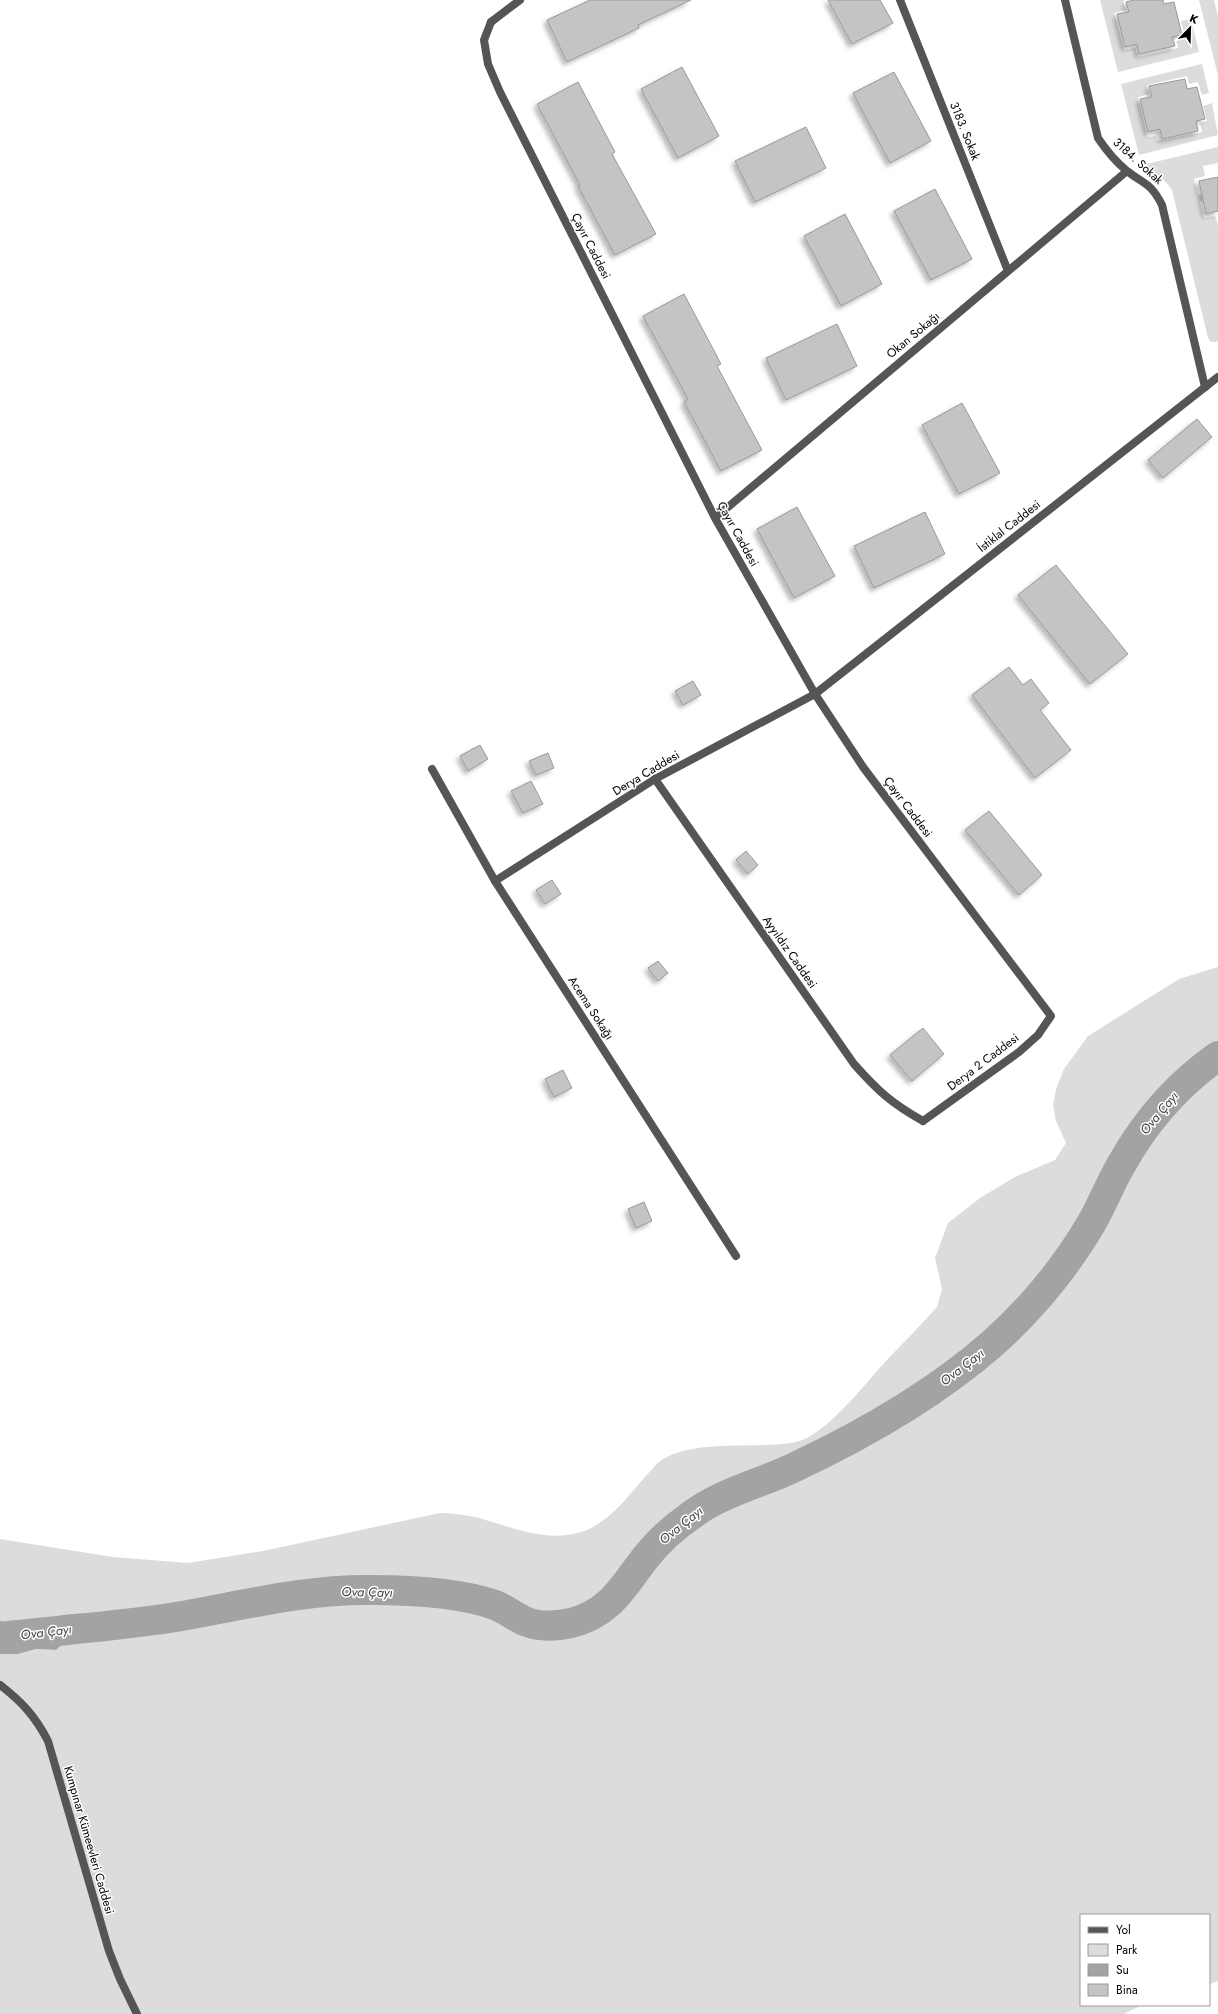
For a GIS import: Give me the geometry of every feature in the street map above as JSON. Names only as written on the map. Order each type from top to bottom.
[{"type":"street","name":"Çayır Caddesi","points":[[520,0],[491,22],[484,40],[488,64],[500,92],[715,518],[814,694],[864,767],[1051,1016]]},
{"type":"street","name":"3183. Sokak","points":[[900,0],[1008,271]]},
{"type":"street","name":"3184. Sokak","points":[[1065,0],[1098,138],[1105,149],[1127,171],[1155,191],[1162,205],[1205,387]]},
{"type":"street","name":"Okan Sokağı","points":[[715,518],[1127,171]]},
{"type":"street","name":"İstiklal Caddesi","points":[[814,694],[1218,377]]},
{"type":"street","name":"Derya Caddesi","points":[[495,881],[655,779],[814,694]]},
{"type":"street","name":"Acema Sokağı","points":[[432,769],[495,881],[736,1256]]},
{"type":"street","name":"Ayyıldız Caddesi","points":[[655,779],[854,1064],[876,1090],[896,1106],[923,1121]]},
{"type":"street","name":"Derya 2 Caddesi","points":[[923,1121],[1019,1052],[1038,1035],[1051,1016]]},
{"type":"street","name":"Kumpınar Kümeevleri Caddesi","points":[[0,1685],[37,1720],[48,1741],[109,1951],[120,1979],[137,2014]]},
{"type":"green space","points":[[1100,0],[1126,0],[1123,1],[1125,10],[1114,13],[1124,50],[1135,48],[1138,57],[1178,48],[1176,38],[1185,36],[1181,21],[1191,19],[1199,52],[1118,72]]},
{"type":"green space","points":[[1199,0],[1214,0],[1218,16],[1218,75]]},
{"type":"green space","points":[[1202,64],[1209,93],[1202,95],[1198,82],[1189,84],[1187,76],[1147,85],[1149,94],[1138,97],[1147,137],[1156,136],[1157,141],[1202,132],[1200,123],[1207,121],[1203,106],[1212,103],[1218,135],[1139,155],[1121,84]]},
{"type":"green space","points":[[1218,147],[1218,163],[1203,166],[1205,176],[1194,179],[1198,195],[1202,194],[1204,201],[1200,202],[1204,218],[1215,216],[1218,225],[1218,340],[1216,342],[1211,342],[1208,338],[1172,190],[1163,179],[1143,171],[1142,165]]},
{"type":"green space","points":[[1218,967],[1218,1981],[1210,1984],[1210,1914],[1080,1914],[1080,2006],[1140,2006],[1124,2014],[0,2014],[0,1654],[18,1654],[36,1649],[56,1650],[65,1642],[82,1635],[86,1613],[62,1615],[33,1627],[0,1621],[0,1539],[113,1557],[188,1563],[263,1551],[440,1513],[479,1518],[523,1531],[545,1535],[567,1535],[591,1528],[602,1521],[620,1505],[659,1462],[672,1455],[688,1450],[706,1447],[780,1444],[796,1442],[807,1438],[832,1420],[844,1408],[937,1307],[942,1289],[935,1258],[948,1223],[980,1198],[1015,1177],[1055,1160],[1066,1143],[1056,1121],[1053,1105],[1056,1089],[1064,1069],[1088,1036],[1179,979]]},
{"type":"water","points":[[86,1613],[89,1617],[82,1635],[65,1642],[56,1650],[36,1649],[18,1654],[0,1654],[0,1621],[33,1627],[62,1615]]},
{"type":"building","points":[[590,0],[691,0],[638,25],[639,28],[567,62],[547,20]]},
{"type":"building","points":[[828,0],[880,0],[893,23],[852,44]]},
{"type":"building","points":[[1134,0],[1163,0],[1164,4],[1174,2],[1182,35],[1172,37],[1175,46],[1139,54],[1137,44],[1125,47],[1117,14],[1129,12],[1126,2]]},
{"type":"building","points":[[682,67],[719,136],[678,158],[641,89]]},
{"type":"building","points":[[894,72],[931,141],[890,163],[853,93]]},
{"type":"building","points":[[1185,79],[1187,89],[1197,87],[1205,119],[1196,121],[1198,131],[1162,139],[1160,129],[1148,132],[1140,99],[1152,97],[1149,86]]},
{"type":"building","points":[[578,82],[615,152],[612,154],[656,234],[615,255],[578,186],[580,185],[537,104]]},
{"type":"building","points":[[806,127],[826,168],[755,202],[735,161]]},
{"type":"building","points":[[1218,177],[1218,211],[1206,214],[1199,181]]},
{"type":"building","points":[[935,189],[972,259],[931,280],[894,211]]},
{"type":"building","points":[[845,214],[882,284],[841,306],[804,236]]},
{"type":"building","points":[[684,294],[721,364],[717,366],[762,450],[721,471],[684,402],[688,399],[643,316]]},
{"type":"building","points":[[837,324],[857,366],[786,400],[766,358]]},
{"type":"building","points":[[962,403],[1000,473],[959,494],[922,425]]},
{"type":"building","points":[[1197,419],[1212,437],[1163,478],[1148,460]]},
{"type":"building","points":[[797,507],[835,576],[794,598],[757,529]]},
{"type":"building","points":[[925,512],[945,554],[874,588],[854,546]]},
{"type":"building","points":[[1056,565],[1128,654],[1090,684],[1018,595]]},
{"type":"building","points":[[1009,667],[1023,685],[1031,679],[1049,703],[1040,710],[1071,750],[1035,778],[972,695]]},
{"type":"building","points":[[693,681],[701,695],[683,705],[675,691]]},
{"type":"building","points":[[480,745],[488,759],[468,771],[460,756]]},
{"type":"building","points":[[548,753],[554,768],[536,775],[529,761]]},
{"type":"building","points":[[531,781],[543,804],[523,813],[511,791]]},
{"type":"building","points":[[989,811],[1042,875],[1019,895],[965,830]]},
{"type":"building","points":[[746,851],[758,865],[748,874],[736,860]]},
{"type":"building","points":[[552,880],[561,894],[545,904],[536,890]]},
{"type":"building","points":[[658,961],[668,973],[658,981],[648,968]]},
{"type":"building","points":[[923,1028],[944,1054],[912,1081],[890,1055]]},
{"type":"building","points":[[563,1070],[572,1088],[554,1097],[545,1079]]},
{"type":"building","points":[[644,1202],[652,1221],[636,1228],[628,1209]]},
{"type":"waterway","name":"Ova Çayı","points":[[0,1637],[182,1616],[276,1598],[347,1590],[386,1590],[451,1595],[495,1605],[523,1620],[537,1625],[549,1626],[571,1623],[596,1613],[615,1597],[646,1557],[661,1541],[677,1526],[701,1509],[726,1495],[795,1467],[873,1427],[923,1396],[971,1362],[993,1343],[1021,1316],[1059,1272],[1091,1224],[1130,1149],[1152,1119],[1176,1091],[1218,1056]]}]
